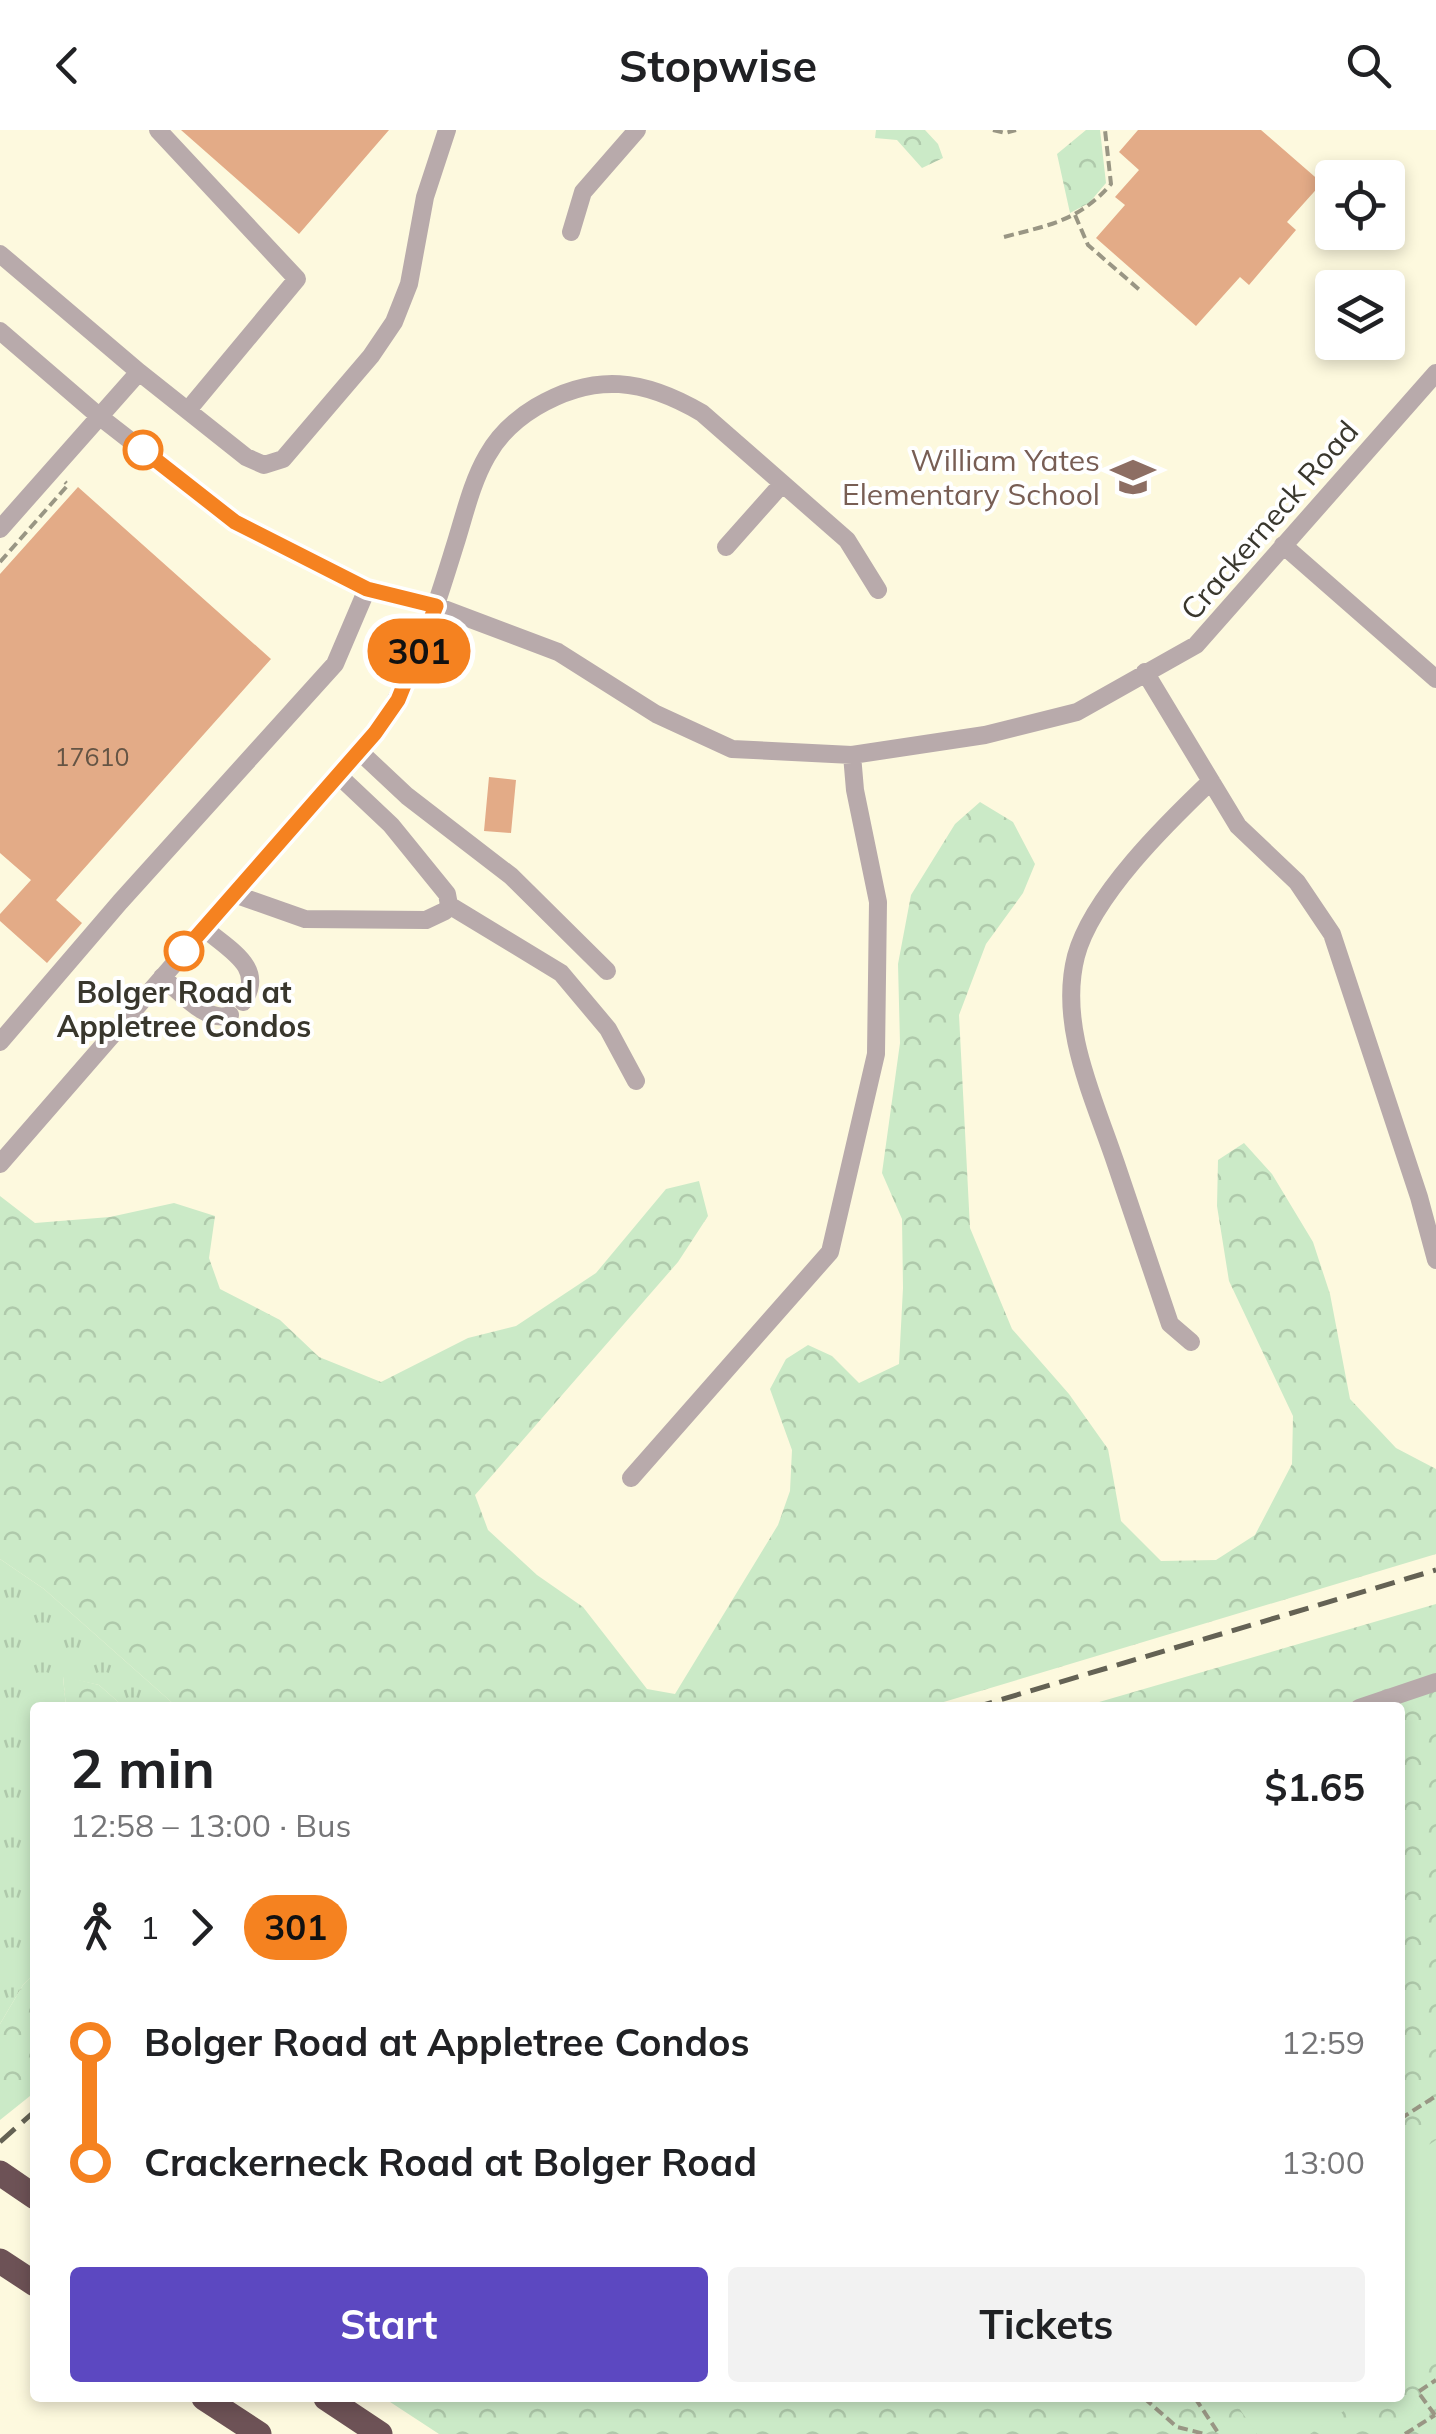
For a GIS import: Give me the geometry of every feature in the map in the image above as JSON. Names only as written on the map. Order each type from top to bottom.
[{"type":"highway","points":[[0,2173],[30,2194]]},
{"type":"highway","points":[[0,2260],[30,2281]]},
{"type":"highway","points":[[210,2402],[259,2434]]},
{"type":"highway","points":[[332,2402],[380,2434]]},
{"type":"street","points":[[158,130],[297,279],[188,410]]},
{"type":"street","points":[[0,254],[139,372],[264,466],[283,460],[371,356],[394,322],[409,284],[425,196],[446,130]]},
{"type":"street","points":[[571,232],[583,192],[637,130]]},
{"type":"street","name":"Crackerneck Road","points":[[0,331],[235,522],[367,589],[436,606],[558,652],[656,714],[732,749],[852,755],[985,735],[1076,712],[1196,644],[1436,372]]},
{"type":"street","points":[[0,528],[139,372]]},
{"type":"street","points":[[0,1164],[359,751],[398,700],[436,606],[476,478],[488,452],[522,416],[577,387],[635,385],[677,398],[702,413],[855,549],[878,590]]},
{"type":"street","points":[[726,548],[782,484]]},
{"type":"street","points":[[1283,544],[1436,679]]},
{"type":"street","points":[[0,1042],[334,664],[367,589]]},
{"type":"street","points":[[1146,672],[1238,826],[1298,882],[1332,934],[1427,1194],[1436,1260]]},
{"type":"street","points":[[359,751],[407,796],[512,876],[608,970]]},
{"type":"street","points":[[631,1478],[830,1252],[876,1054],[878,902],[855,790],[852,755]]},
{"type":"street","points":[[234,894],[305,919],[426,920],[445,912],[449,904],[447,894],[391,826],[338,775]]},
{"type":"street","points":[[1191,1342],[1170,1324],[1076,1044],[1070,990],[1077,952],[1099,910],[1148,840],[1211,781]]},
{"type":"street","points":[[449,904],[561,973],[608,1030],[636,1081]]},
{"type":"street","points":[[162,976],[209,1016],[220,1018],[236,1008],[251,989],[252,978],[246,965],[204,928]]},
{"type":"street","points":[[1377,1702],[1436,1682]]},
{"type":"path","points":[[993,130],[1016,130]]},
{"type":"path","points":[[1004,237],[1074,216],[1093,204],[1111,184],[1104,130]]},
{"type":"path","points":[[1074,216],[1088,245],[1142,292]]},
{"type":"path","points":[[1405,2116],[1436,2096]]},
{"type":"path","points":[[1406,2434],[1435,2415],[1418,2392],[1436,2380]]},
{"type":"path","points":[[1149,2402],[1177,2427],[1206,2434]]},
{"type":"path","points":[[1198,2402],[1218,2434]]},
{"type":"green space","points":[[876,130],[925,130],[938,144],[943,158],[922,168],[897,140],[875,138]]},
{"type":"green space","points":[[1086,130],[1100,130],[1106,183],[1089,203],[1070,213],[1057,154]]},
{"type":"green space","points":[[980,802],[1013,822],[1035,864],[1023,893],[986,944],[959,1015],[970,1228],[1012,1329],[1069,1394],[1108,1449],[1121,1521],[1161,1561],[1216,1560],[1255,1535],[1292,1464],[1293,1416],[1229,1281],[1217,1206],[1218,1160],[1244,1143],[1272,1174],[1313,1242],[1330,1294],[1350,1399],[1396,1448],[1436,1469],[1436,1554],[944,1702],[171,1702],[44,1589],[0,1559],[0,1196],[35,1223],[110,1217],[174,1203],[215,1216],[209,1258],[220,1289],[280,1320],[319,1357],[381,1382],[468,1338],[516,1326],[596,1273],[666,1189],[699,1181],[708,1216],[678,1262],[475,1495],[488,1530],[537,1575],[583,1607],[647,1689],[675,1694],[778,1525],[790,1491],[792,1450],[770,1389],[786,1359],[808,1345],[832,1356],[859,1383],[899,1364],[902,1219],[882,1173],[900,1043],[898,964],[911,895],[955,824]]},
{"type":"green space","points":[[0,1559],[44,1589],[171,1702],[118,1702],[99,1685],[63,1677],[66,1702],[30,1702],[30,1978],[0,2024]]},
{"type":"green space","points":[[1436,1604],[1436,2434],[439,2434],[390,2402],[1405,2402],[1405,1702],[1099,1702]]},
{"type":"green space","points":[[63,1676],[99,1685],[118,1702],[66,1702]]},
{"type":"green space","points":[[30,1978],[30,2096],[0,2120],[0,2024]]},
{"type":"green space","points":[[1436,2140],[1436,2348],[1405,2369],[1405,2161]]},
{"type":"green space","points":[[1235,2402],[1357,2402],[1310,2434],[1257,2434]]},
{"type":"building","points":[[181,130],[389,130],[299,234]]},
{"type":"building","points":[[1138,130],[1261,130],[1315,177],[1315,191],[1287,222],[1296,230],[1249,285],[1240,277],[1196,326],[1096,238],[1125,205],[1115,197],[1139,170],[1119,152]]},
{"type":"building","points":[[78,487],[271,659],[56,900],[82,923],[47,963],[0,921],[0,914],[31,880],[0,853],[0,574]]},
{"type":"building","points":[[489,777],[516,780],[511,833],[484,831]]},
{"type":"railway","points":[[993,1702],[1436,1570]]},
{"type":"railway","points":[[0,2142],[30,2115]]},
{"type":"bus line","name":"301","points":[[143,450],[235,522],[367,589],[436,606],[398,700],[375,733],[184,951]]},
{"type":"place","name":"William Yates Elementary School","points":[[1133,477]]},
{"type":"place","name":"Bolger Road at Appletree Condos","points":[[184,951]]}]
